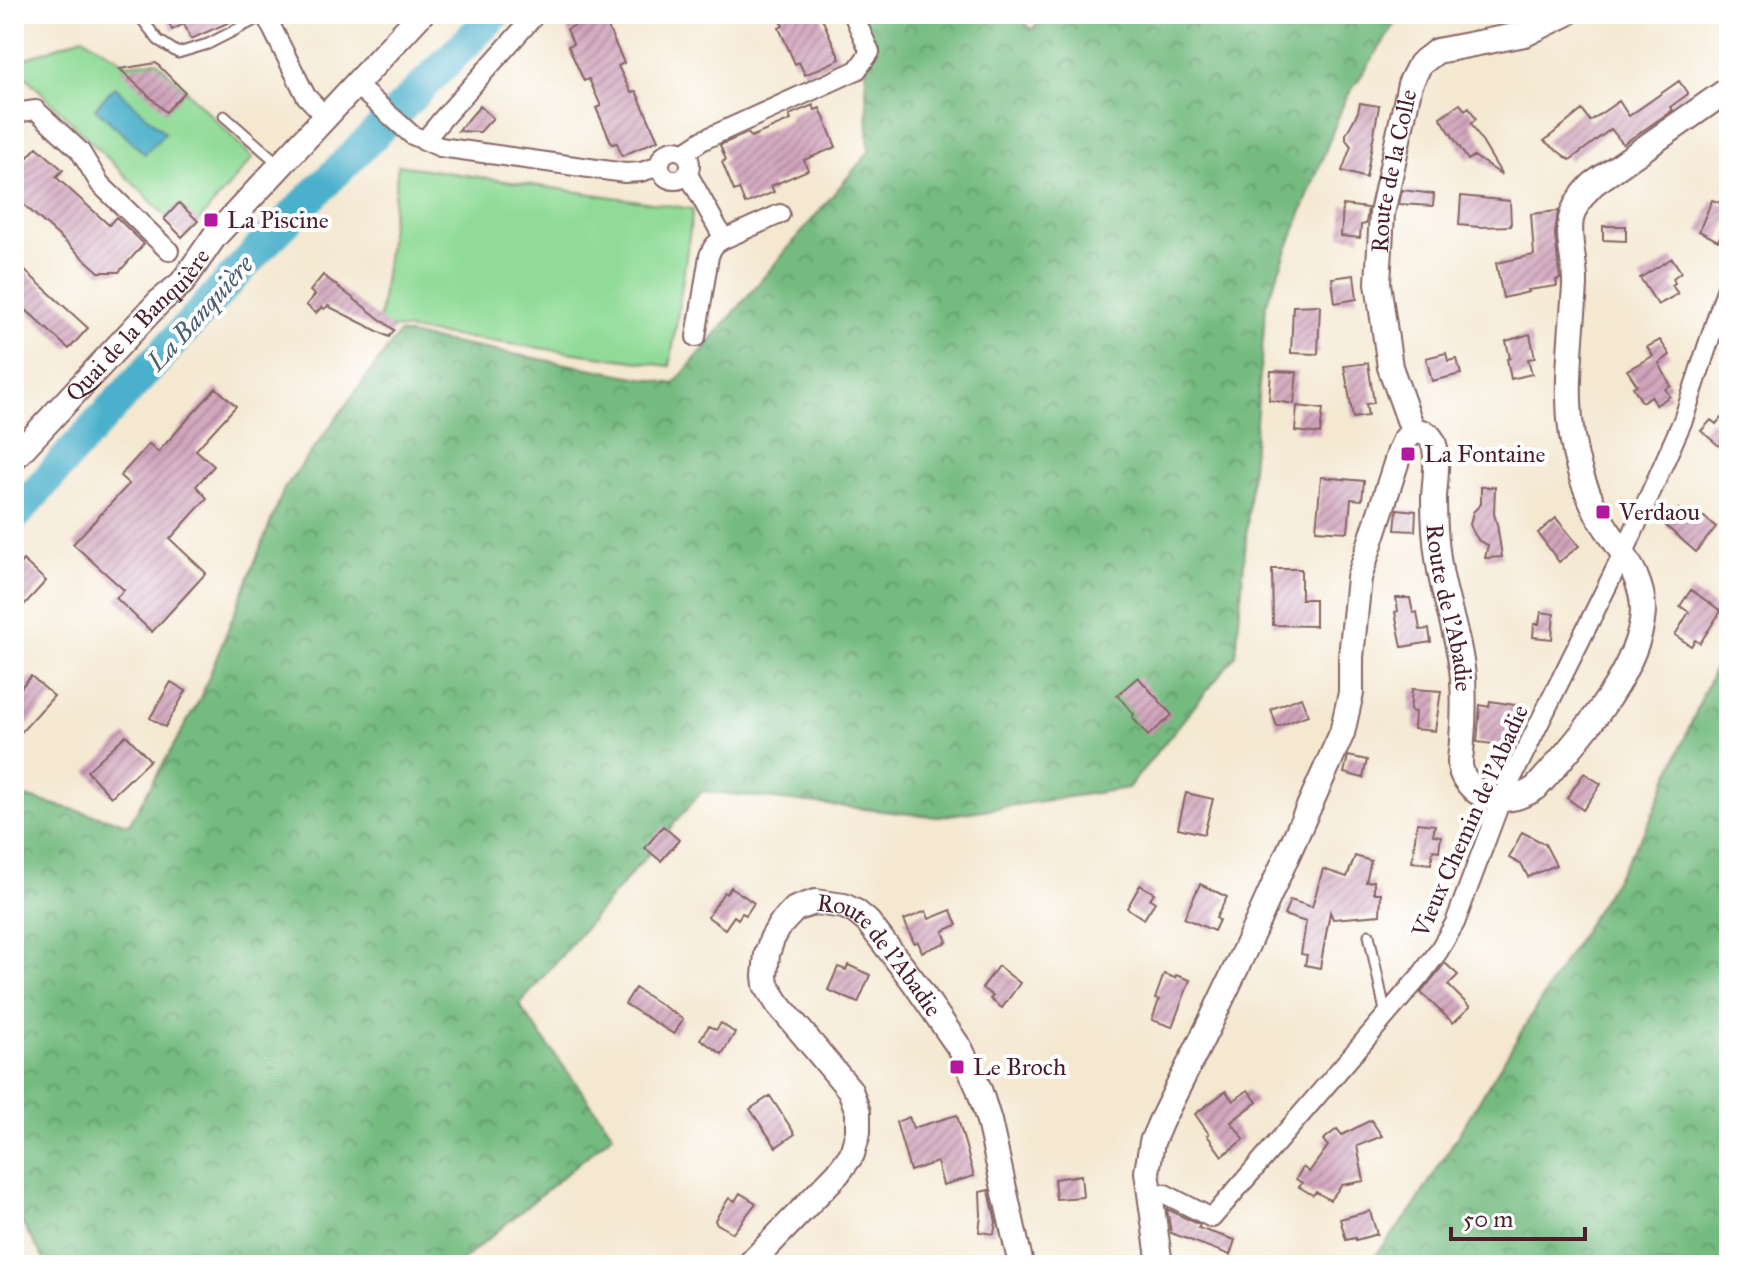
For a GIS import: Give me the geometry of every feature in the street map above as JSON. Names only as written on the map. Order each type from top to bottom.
[{"type":"street","name":"Quai de la Banquière","points":[[14,458],[159,302],[182,283],[214,237],[326,117],[362,91],[421,14]]},
{"type":"street","points":[[418,138],[536,14]]},
{"type":"street","points":[[685,152],[703,140],[857,70],[870,52],[853,14]]},
{"type":"street","name":"Route de la Colle","points":[[1413,431],[1390,367],[1378,283],[1382,213],[1410,84],[1420,64],[1437,51],[1525,34],[1566,14]]},
{"type":"street","points":[[265,15],[306,96],[326,117]]},
{"type":"street","points":[[1501,800],[1527,794],[1536,788],[1599,711],[1628,666],[1642,621],[1643,606],[1635,575],[1589,495],[1572,443],[1568,371],[1575,284],[1570,222],[1575,207],[1593,184],[1729,89]]},
{"type":"street","points":[[362,91],[418,138],[440,147],[625,173],[660,166]]},
{"type":"street","points":[[14,113],[36,110],[80,151],[100,184],[169,251]]},
{"type":"street","points":[[675,149],[685,152],[690,160],[688,174],[679,180],[664,175],[660,161],[666,152],[675,149]]},
{"type":"street","points":[[688,174],[724,239]]},
{"type":"street","points":[[696,337],[709,256],[716,242],[780,214]]},
{"type":"street","name":"Vieux Chemin de l'Abadie","points":[[1149,1191],[1165,1194],[1212,1218],[1430,964],[1455,923],[1501,800],[1623,555],[1683,420],[1729,281]]},
{"type":"street","points":[[1160,1265],[1147,1172],[1152,1142],[1210,1023],[1342,733],[1351,693],[1351,657],[1359,578],[1400,451],[1413,431]]},
{"type":"street","name":"Route de l'Abadie","points":[[1413,431],[1422,431],[1430,436],[1435,446],[1434,508],[1438,559],[1463,677],[1460,767],[1466,781],[1476,790],[1489,798],[1501,800]]},
{"type":"street","name":"Route de l'Abadie","points":[[749,1265],[838,1173],[852,1154],[858,1132],[858,1112],[850,1090],[778,1004],[766,985],[767,954],[780,925],[795,909],[815,902],[844,906],[868,922],[961,1050],[979,1089],[989,1121],[1021,1265]]},
{"type":"lane","points":[[138,14],[158,40],[178,53],[208,44],[265,15]]},
{"type":"lane","points":[[224,116],[281,166]]},
{"type":"lane","points":[[1369,935],[1386,1016]]},
{"type":"green space","points":[[863,14],[1020,14],[1031,30],[1048,14],[1402,14],[1345,100],[1266,304],[1236,655],[1128,788],[937,817],[702,791],[519,1005],[613,1134],[457,1265],[48,1265],[14,1211],[14,794],[129,824],[200,699],[284,489],[399,333],[674,384],[869,152]]},
{"type":"green space","points":[[83,37],[127,64],[157,61],[253,158],[186,236],[14,65]]},
{"type":"green space","points":[[398,165],[693,209],[670,366],[379,326]]},
{"type":"green space","points":[[1729,634],[1729,1265],[1368,1265],[1412,1210],[1647,827]]},
{"type":"water","points":[[115,87],[165,133],[145,154],[95,108]]},
{"type":"building","points":[[165,14],[248,14],[191,39],[184,24],[172,30]]},
{"type":"building","points":[[602,14],[624,63],[618,66],[631,93],[636,91],[658,140],[622,156],[617,143],[612,144],[596,108],[601,106],[589,79],[584,81],[568,46],[573,44],[567,29]]},
{"type":"building","points":[[778,14],[820,14],[840,59],[805,75],[799,62],[795,64],[779,28],[783,26]]},
{"type":"building","points":[[156,63],[185,92],[166,112],[120,69]]},
{"type":"building","points":[[1679,81],[1688,94],[1670,107],[1673,110],[1623,144],[1611,129],[1570,160],[1544,141],[1582,110],[1590,121],[1619,101],[1629,116]]},
{"type":"building","points":[[1360,103],[1379,106],[1366,178],[1342,171],[1351,146],[1346,134]]},
{"type":"building","points":[[1460,104],[1465,110],[1469,107],[1476,119],[1471,123],[1502,175],[1474,156],[1468,160],[1440,117]]},
{"type":"building","points":[[813,105],[815,110],[820,108],[836,147],[804,160],[808,170],[771,186],[774,192],[745,204],[739,189],[734,191],[722,162],[726,160],[720,145],[748,133],[751,137],[791,120],[789,115]]},
{"type":"building","points":[[480,106],[493,118],[480,132],[458,131]]},
{"type":"building","points":[[37,147],[63,170],[56,177],[109,225],[116,217],[144,244],[119,272],[99,272],[14,196],[14,172]]},
{"type":"building","points":[[1402,190],[1434,194],[1433,206],[1399,204]]},
{"type":"building","points":[[1461,196],[1510,201],[1511,226],[1459,225]]},
{"type":"building","points":[[1712,200],[1729,206],[1729,219],[1718,241],[1699,231]]},
{"type":"building","points":[[179,203],[198,221],[182,237],[164,219]]},
{"type":"building","points":[[1343,205],[1368,208],[1360,238],[1341,236]]},
{"type":"building","points":[[1558,211],[1555,235],[1560,279],[1556,280],[1557,286],[1503,298],[1496,263],[1534,255],[1531,214]]},
{"type":"building","points":[[1603,226],[1626,226],[1626,241],[1603,240]]},
{"type":"building","points":[[1672,258],[1681,272],[1673,278],[1675,283],[1672,285],[1678,294],[1658,305],[1640,278]]},
{"type":"building","points":[[23,269],[88,328],[69,349],[14,299],[14,276]]},
{"type":"building","points":[[323,275],[394,330],[389,337],[328,306],[316,313],[306,305],[315,295],[310,291]]},
{"type":"building","points":[[1354,275],[1357,299],[1335,303],[1332,278]]},
{"type":"building","points":[[1320,305],[1318,354],[1291,353],[1293,306]]},
{"type":"building","points":[[1530,334],[1535,358],[1528,359],[1532,374],[1511,379],[1506,341]]},
{"type":"building","points":[[1660,340],[1670,355],[1659,363],[1671,386],[1665,389],[1670,396],[1656,405],[1651,396],[1642,402],[1633,387],[1637,385],[1627,370],[1653,356],[1647,347]]},
{"type":"building","points":[[1446,353],[1448,361],[1457,359],[1461,374],[1432,381],[1426,358]]},
{"type":"building","points":[[1368,363],[1374,403],[1366,404],[1368,416],[1353,418],[1344,366]]},
{"type":"building","points":[[1271,371],[1297,372],[1294,404],[1269,400]]},
{"type":"building","points":[[216,388],[236,406],[196,450],[214,466],[196,486],[207,498],[170,539],[206,573],[152,632],[116,598],[124,590],[73,544],[129,484],[120,476],[149,444],[158,452]]},
{"type":"building","points":[[1297,406],[1323,409],[1320,434],[1295,431]]},
{"type":"building","points":[[1721,418],[1729,425],[1729,454],[1701,431],[1711,420],[1716,424]]},
{"type":"building","points":[[1321,477],[1364,481],[1362,500],[1351,499],[1348,532],[1316,530]]},
{"type":"building","points":[[1481,487],[1495,487],[1494,514],[1502,557],[1485,558],[1488,545],[1479,541],[1470,524],[1473,512],[1481,504]]},
{"type":"building","points":[[1397,509],[1416,511],[1415,531],[1395,530]]},
{"type":"building","points":[[1679,509],[1698,524],[1704,517],[1716,527],[1696,552],[1666,526]]},
{"type":"building","points":[[1556,518],[1579,546],[1559,562],[1538,533]]},
{"type":"building","points":[[23,560],[46,581],[14,616],[14,571]]},
{"type":"building","points":[[1272,569],[1301,569],[1301,599],[1315,599],[1315,626],[1273,625]]},
{"type":"building","points":[[1691,590],[1721,611],[1700,643],[1695,640],[1691,646],[1675,635],[1689,612],[1680,606]]},
{"type":"building","points":[[1396,598],[1410,598],[1413,613],[1417,612],[1420,630],[1429,629],[1431,642],[1402,647],[1395,612],[1398,611]]},
{"type":"building","points":[[1541,612],[1554,614],[1552,639],[1533,637],[1534,624],[1539,624]]},
{"type":"building","points":[[31,676],[54,696],[14,740],[14,695]]},
{"type":"building","points":[[1138,677],[1172,715],[1148,736],[1117,695]]},
{"type":"building","points":[[171,682],[186,691],[165,727],[150,718]]},
{"type":"building","points":[[1412,689],[1441,691],[1435,731],[1414,729],[1415,712],[1410,711]]},
{"type":"building","points":[[1301,697],[1308,715],[1277,727],[1271,709]]},
{"type":"building","points":[[1490,701],[1521,706],[1514,747],[1477,742],[1480,705],[1489,707]]},
{"type":"building","points":[[126,735],[150,760],[111,797],[87,771]]},
{"type":"building","points":[[1348,756],[1367,760],[1363,778],[1344,773]]},
{"type":"building","points":[[1584,773],[1601,784],[1583,810],[1567,798]]},
{"type":"building","points":[[1186,793],[1213,799],[1204,834],[1178,828]]},
{"type":"building","points":[[1417,823],[1435,825],[1433,835],[1441,836],[1439,851],[1433,850],[1431,864],[1412,862]]},
{"type":"building","points":[[663,826],[679,840],[661,861],[645,848]]},
{"type":"building","points":[[1522,832],[1545,844],[1556,865],[1528,877],[1522,865],[1509,858]]},
{"type":"building","points":[[1355,856],[1371,861],[1366,882],[1374,881],[1374,893],[1381,893],[1380,915],[1333,919],[1330,912],[1320,968],[1305,965],[1307,955],[1301,954],[1306,922],[1284,915],[1290,900],[1312,907],[1323,869],[1347,877]]},
{"type":"building","points":[[1200,884],[1227,897],[1216,918],[1219,920],[1214,931],[1184,918]]},
{"type":"building","points":[[1140,885],[1154,893],[1150,899],[1155,902],[1144,919],[1127,908]]},
{"type":"building","points":[[731,887],[754,903],[746,915],[742,913],[738,919],[734,916],[725,929],[708,917],[724,892],[726,894]]},
{"type":"building","points":[[951,910],[957,925],[943,931],[947,942],[922,952],[918,942],[914,943],[904,920],[926,911],[929,919]]},
{"type":"building","points":[[1445,963],[1458,975],[1448,985],[1470,1007],[1453,1023],[1421,993]]},
{"type":"building","points":[[848,965],[870,975],[858,1003],[828,990],[838,967],[846,970]]},
{"type":"building","points":[[998,966],[1020,983],[1002,1008],[982,988]]},
{"type":"building","points":[[1164,974],[1190,980],[1172,1027],[1152,1020]]},
{"type":"building","points":[[635,988],[683,1019],[674,1034],[625,1004]]},
{"type":"building","points":[[721,1023],[735,1033],[722,1054],[700,1039],[709,1026],[716,1030]]},
{"type":"building","points":[[1248,1090],[1257,1102],[1231,1122],[1244,1139],[1222,1156],[1195,1114],[1226,1091],[1233,1101]]},
{"type":"building","points":[[770,1096],[795,1134],[776,1147],[750,1109]]},
{"type":"building","points":[[957,1115],[974,1176],[943,1185],[937,1162],[910,1171],[896,1122],[909,1117],[913,1128]]},
{"type":"building","points":[[1371,1120],[1382,1136],[1357,1146],[1364,1181],[1342,1185],[1330,1200],[1299,1187],[1302,1183],[1296,1179],[1303,1167],[1309,1172],[1328,1146],[1323,1140],[1337,1129],[1342,1135]]},
{"type":"building","points":[[1081,1175],[1083,1197],[1056,1199],[1054,1179]]},
{"type":"building","points":[[989,1190],[996,1222],[994,1234],[979,1232],[980,1192]]},
{"type":"building","points":[[740,1193],[756,1203],[733,1233],[715,1220],[729,1198],[735,1201]]},
{"type":"building","points":[[1167,1209],[1200,1225],[1198,1228],[1235,1240],[1230,1255],[1171,1233]]},
{"type":"building","points":[[1370,1211],[1377,1234],[1346,1240],[1340,1219]]},
{"type":"waterway","name":"La Banquière","points":[[14,517],[259,249],[495,14]]},
{"type":"place","name":"La Piscine","points":[[211,220]]},
{"type":"place","name":"La Fontaine","points":[[1408,454]]},
{"type":"place","name":"Verdaou","points":[[1603,512]]},
{"type":"place","name":"Le Broch","points":[[957,1067]]}]
